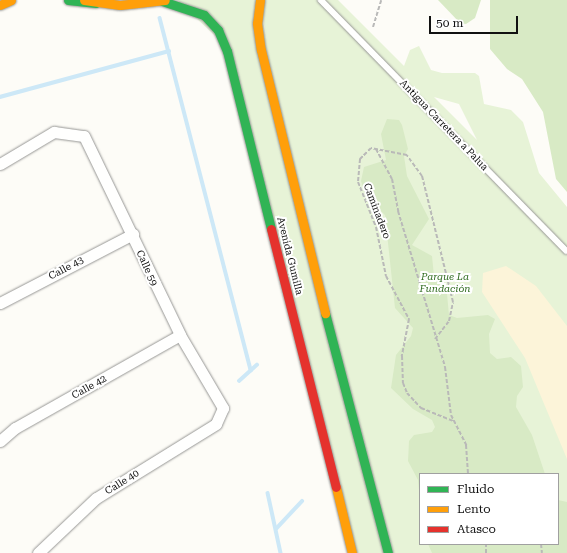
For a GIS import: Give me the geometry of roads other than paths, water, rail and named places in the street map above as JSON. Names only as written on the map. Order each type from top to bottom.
[{"type":"main road","points":[[0,5],[12,0]]},
{"type":"main road","points":[[68,0],[110,5],[164,0]]},
{"type":"main road","points":[[84,0],[110,5]]},
{"type":"main road","name":"Avenida Gumilla","points":[[164,0],[204,15],[218,30],[225,45],[352,553]]},
{"type":"main road","name":"Avenida Gumilla","points":[[260,0],[257,23],[262,50],[334,350],[388,553]]},
{"type":"street","name":"Calle 59","points":[[0,164],[54,132],[84,136],[133,234],[180,335],[223,408],[216,424]]},
{"type":"street","name":"Calle 43","points":[[0,303],[133,234]]},
{"type":"street","name":"Calle 42","points":[[0,441],[15,428],[180,335]]},
{"type":"street","name":"Calle 40","points":[[38,553],[96,498],[216,424]]},
{"type":"lane","name":"Antigua Carretera a Palua","points":[[321,0],[567,251]]},
{"type":"waterway","points":[[160,18],[251,370]]},
{"type":"waterway","points":[[0,97],[169,51]]},
{"type":"waterway","points":[[239,381],[257,365]]},
{"type":"waterway","points":[[268,493],[281,553]]},
{"type":"waterway","points":[[276,529],[302,501]]},
{"type":"park label","name":"Parque La Fundación","points":[[445,282]]}]
